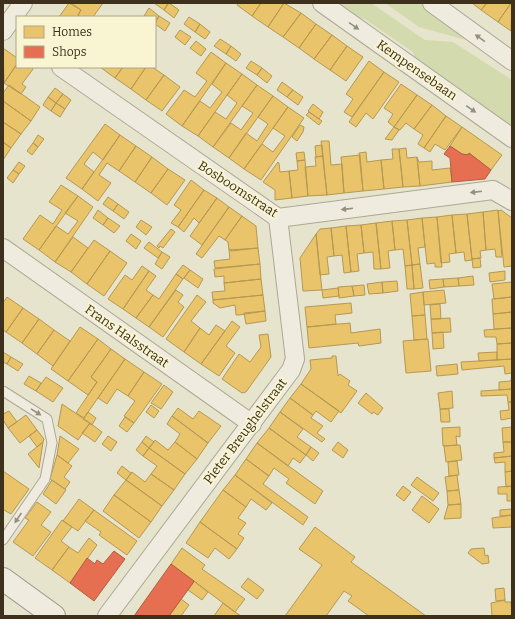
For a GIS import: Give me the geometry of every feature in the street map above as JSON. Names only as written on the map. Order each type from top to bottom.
[{"type":"street","points":[[7,31],[23,3]]},
{"type":"street","name":"Kempensebaan","points":[[322,3],[512,138]]},
{"type":"street","points":[[432,3],[512,61]]},
{"type":"street","name":"Bosboomstraat","points":[[61,68],[278,218],[493,190],[512,201]]},
{"type":"street","name":"Pieter Breughelstraat","points":[[107,616],[291,370],[295,359],[278,218]]},
{"type":"street","name":"Frans Halsstraat","points":[[3,248],[252,424]]},
{"type":"street","points":[[3,579],[54,616]]},
{"type":"lane","points":[[3,391],[47,419],[52,443],[44,479],[3,540]]},
{"type":"green space","points":[[333,3],[371,3],[425,40],[453,42],[512,80],[512,128],[415,61],[413,52],[365,19],[353,17]]},
{"type":"green space","points":[[385,3],[424,3],[512,65],[512,71],[470,41],[419,27]]},
{"type":"building: Homes","points":[[69,3],[81,10],[78,15],[80,16],[60,16]]},
{"type":"building: Homes","points":[[71,3],[103,3],[94,16],[80,16],[78,15],[81,10]]},
{"type":"building: Homes","points":[[154,3],[168,3],[164,10]]},
{"type":"building: Homes","points":[[169,3],[179,10],[174,18],[164,10]]},
{"type":"building: Homes","points":[[238,3],[261,3],[252,16],[237,5]]},
{"type":"building: Homes","points":[[261,3],[284,3],[268,27],[252,16]]},
{"type":"building: Homes","points":[[284,3],[301,13],[283,37],[268,27]]},
{"type":"building: Homes","points":[[472,3],[487,3],[481,10]]},
{"type":"building: Homes","points":[[487,3],[511,3],[498,22],[481,10]]},
{"type":"building: Homes","points":[[512,3],[511,31],[498,22]]},
{"type":"building: Homes","points":[[149,8],[159,16],[156,20],[156,16],[144,16]]},
{"type":"building: Homes","points":[[301,13],[316,24],[299,48],[283,37]]},
{"type":"building: Homes","points":[[159,16],[170,23],[165,31],[156,25]]},
{"type":"building: Homes","points":[[189,17],[200,24],[195,32],[184,24]]},
{"type":"building: Homes","points":[[200,24],[210,32],[205,39],[195,32]]},
{"type":"building: Homes","points":[[316,24],[332,35],[314,59],[299,48]]},
{"type":"building: Homes","points":[[180,30],[191,37],[185,45],[175,37]]},
{"type":"building: Homes","points":[[332,35],[347,46],[330,70],[314,59]]},
{"type":"building: Homes","points":[[220,39],[231,46],[226,54],[214,46]]},
{"type":"building: Homes","points":[[196,41],[206,49],[201,56],[190,48]]},
{"type":"building: Homes","points":[[231,46],[241,54],[236,61],[226,54]]},
{"type":"building: Homes","points":[[347,46],[363,57],[346,81],[330,70]]},
{"type":"building: Homes","points":[[3,48],[16,57],[16,65],[4,83]]},
{"type":"building: Homes","points":[[211,52],[226,63],[182,126],[166,114],[184,90],[195,97],[207,81],[196,73]]},
{"type":"building: Homes","points":[[251,61],[262,68],[257,75],[246,68]]},
{"type":"building: Homes","points":[[369,61],[384,72],[352,117],[344,112],[353,99],[346,94]]},
{"type":"building: Homes","points":[[226,63],[242,74],[198,136],[182,126],[200,101],[210,108],[222,92],[212,84]]},
{"type":"building: Homes","points":[[16,65],[16,68],[32,68],[22,84],[26,87],[21,94],[4,83]]},
{"type":"building: Homes","points":[[101,68],[122,68],[115,78]]},
{"type":"building: Homes","points":[[122,68],[145,68],[131,89],[115,78]]},
{"type":"building: Homes","points":[[145,68],[154,68],[164,75],[146,100],[131,89]]},
{"type":"building: Homes","points":[[262,68],[272,76],[267,83],[257,75]]},
{"type":"building: Homes","points":[[384,72],[399,82],[373,119],[366,113],[356,127],[349,122]]},
{"type":"building: Homes","points":[[242,74],[257,85],[213,147],[198,136],[215,112],[226,119],[237,103],[227,95]]},
{"type":"building: Homes","points":[[164,75],[180,87],[162,111],[146,100]]},
{"type":"building: Homes","points":[[282,82],[293,90],[287,97],[277,90]]},
{"type":"building: Homes","points":[[401,84],[417,95],[394,127],[388,122],[393,114],[384,108]]},
{"type":"building: Homes","points":[[9,85],[40,107],[31,121],[3,101],[3,93]]},
{"type":"building: Homes","points":[[257,85],[273,96],[229,158],[213,147],[231,123],[241,130],[253,113],[242,106]]},
{"type":"building: Homes","points":[[55,88],[63,94],[56,103],[48,97]]},
{"type":"building: Homes","points":[[293,90],[303,97],[298,105],[287,97]]},
{"type":"building: Homes","points":[[63,94],[71,100],[65,109],[56,103]]},
{"type":"building: Homes","points":[[417,95],[432,105],[414,129],[406,123],[400,130],[394,127]]},
{"type":"building: Homes","points":[[273,96],[288,107],[244,169],[229,158],[246,133],[257,141],[268,124],[258,117]]},
{"type":"building: Homes","points":[[48,97],[56,103],[51,111],[43,105]]},
{"type":"building: Homes","points":[[3,101],[31,121],[21,134],[3,122]]},
{"type":"building: Homes","points":[[56,103],[65,109],[60,117],[51,111]]},
{"type":"building: Homes","points":[[313,104],[323,112],[319,119],[308,111]]},
{"type":"building: Homes","points":[[432,105],[446,116],[424,148],[418,144],[423,135],[414,129]]},
{"type":"building: Homes","points":[[288,107],[304,118],[261,180],[244,169],[262,144],[273,152],[285,136],[273,128]]},
{"type":"building: Homes","points":[[309,112],[322,121],[319,125],[306,115]]},
{"type":"building: Homes","points":[[446,116],[462,127],[445,150],[435,144],[430,152],[424,148]]},
{"type":"building: Homes","points":[[3,122],[21,134],[11,148],[3,142]]},
{"type":"building: Homes","points":[[105,124],[120,135],[103,160],[93,152],[84,164],[94,172],[82,189],[66,178]]},
{"type":"building: Homes","points":[[300,125],[304,127],[303,132],[297,141],[292,137]]},
{"type":"building: Homes","points":[[394,127],[399,130],[392,140],[385,139]]},
{"type":"building: Homes","points":[[462,127],[502,155],[491,170],[469,153],[468,155],[462,154],[450,146]]},
{"type":"building: Homes","points":[[38,135],[44,139],[38,147],[33,143]]},
{"type":"building: Homes","points":[[120,135],[136,146],[119,171],[107,163],[99,175],[111,183],[98,201],[82,189]]},
{"type":"building: Homes","points":[[321,141],[329,141],[331,165],[342,164],[344,193],[327,195]]},
{"type":"building: Homes","points":[[3,142],[11,148],[3,160]]},
{"type":"building: Homes","points":[[33,143],[38,147],[32,155],[27,151]]},
{"type":"building: Homes","points":[[322,145],[323,156],[316,157],[315,146]]},
{"type":"building: Homes","points":[[136,146],[152,157],[135,182],[119,171]]},
{"type":"building: Homes","points":[[406,148],[407,158],[417,157],[420,186],[403,187],[399,149]]},
{"type":"building: Homes","points":[[392,149],[399,149],[403,187],[384,189],[381,160],[393,159]]},
{"type":"building: Homes","points":[[304,152],[305,160],[297,161],[296,153]]},
{"type":"building: Homes","points":[[366,152],[367,162],[381,160],[384,189],[363,191],[359,153]]},
{"type":"building: Homes","points":[[360,155],[363,191],[344,193],[341,157]]},
{"type":"building: Homes","points":[[323,156],[327,195],[308,196],[305,167],[316,166],[315,157]]},
{"type":"building: Homes","points":[[152,157],[168,169],[151,193],[135,182]]},
{"type":"building: Homes","points":[[417,157],[419,162],[432,161],[432,170],[450,168],[452,182],[420,186]]},
{"type":"building: Homes","points":[[305,160],[308,196],[292,198],[289,171],[298,170],[297,161]]},
{"type":"building: Homes","points":[[19,162],[25,166],[19,174],[13,170]]},
{"type":"building: Homes","points":[[278,162],[280,172],[289,171],[292,198],[275,200],[275,190],[263,182]]},
{"type":"building: Homes","points":[[168,169],[185,180],[167,205],[151,193]]},
{"type":"building: Homes","points":[[13,170],[19,174],[13,183],[7,178]]},
{"type":"building: Homes","points":[[191,180],[204,190],[178,227],[171,223],[181,210],[174,205]]},
{"type":"building: Homes","points":[[61,185],[78,196],[39,250],[23,239],[40,215],[53,224],[62,210],[49,202]]},
{"type":"building: Homes","points":[[204,190],[217,198],[199,223],[194,218],[184,232],[178,227]]},
{"type":"building: Homes","points":[[78,196],[93,207],[55,262],[39,250],[56,226],[68,234],[78,221],[65,213]]},
{"type":"building: Homes","points":[[108,197],[118,204],[113,211],[103,204]]},
{"type":"building: Homes","points":[[217,198],[229,207],[202,245],[190,236]]},
{"type":"building: Homes","points":[[118,204],[129,212],[124,219],[113,211]]},
{"type":"building: Homes","points":[[229,207],[242,216],[225,240],[219,236],[202,258],[196,254]]},
{"type":"building: Homes","points":[[98,210],[108,218],[103,225],[93,218]]},
{"type":"building: Homes","points":[[498,210],[502,257],[496,257],[495,249],[486,250],[483,212]]},
{"type":"building: Homes","points":[[501,210],[512,218],[512,266],[504,267],[498,211]]},
{"type":"building: Homes","points":[[483,212],[486,250],[480,251],[481,258],[472,259],[467,214]]},
{"type":"building: Homes","points":[[467,214],[472,260],[465,261],[464,252],[456,253],[452,215]]},
{"type":"building: Homes","points":[[452,215],[456,253],[449,254],[450,262],[441,263],[437,217]]},
{"type":"building: Homes","points":[[242,216],[256,226],[258,248],[231,251],[231,249],[229,250],[228,242],[225,240]]},
{"type":"building: Homes","points":[[437,217],[442,267],[435,267],[435,263],[427,264],[422,218]]},
{"type":"building: Homes","points":[[108,218],[120,226],[114,233],[103,225]]},
{"type":"building: Homes","points":[[422,218],[425,247],[418,248],[420,264],[412,265],[407,220]]},
{"type":"building: Homes","points":[[141,220],[152,227],[146,235],[136,227]]},
{"type":"building: Homes","points":[[407,220],[412,265],[405,266],[403,249],[395,250],[392,221]]},
{"type":"building: Homes","points":[[392,221],[395,250],[388,251],[390,268],[381,269],[376,223]]},
{"type":"building: Homes","points":[[376,223],[381,269],[374,269],[373,252],[364,253],[361,225]]},
{"type":"building: Homes","points":[[361,225],[364,253],[357,254],[359,271],[351,272],[346,226]]},
{"type":"building: Homes","points":[[346,226],[351,272],[344,273],[342,255],[334,256],[331,228]]},
{"type":"building: Homes","points":[[331,228],[334,256],[327,257],[329,274],[320,275],[316,234],[320,229]]},
{"type":"building: Homes","points":[[171,229],[175,232],[163,248],[160,246],[159,248],[157,246]]},
{"type":"building: Homes","points":[[131,234],[141,241],[136,249],[126,241]]},
{"type":"building: Homes","points":[[316,234],[322,290],[303,291],[300,258]]},
{"type":"building: Homes","points":[[73,237],[88,248],[71,272],[55,262]]},
{"type":"building: Homes","points":[[94,240],[110,251],[87,284],[71,272]]},
{"type":"building: Homes","points":[[149,242],[162,252],[158,258],[144,248]]},
{"type":"building: Homes","points":[[258,248],[260,264],[215,268],[214,261],[230,259],[229,250]]},
{"type":"building: Homes","points":[[110,251],[127,263],[104,296],[87,284]]},
{"type":"building: Homes","points":[[162,252],[170,257],[162,269],[155,264]]},
{"type":"building: Homes","points":[[480,258],[481,267],[473,268],[472,259]]},
{"type":"building: Homes","points":[[260,264],[261,279],[224,283],[224,276],[215,277],[214,269]]},
{"type":"building: Homes","points":[[420,264],[423,288],[414,289],[412,265]]},
{"type":"building: Homes","points":[[183,265],[190,270],[183,279],[176,274]]},
{"type":"building: Homes","points":[[412,265],[414,289],[407,289],[405,266]]},
{"type":"building: Homes","points":[[142,266],[149,271],[123,309],[108,299],[125,275],[132,280]]},
{"type":"building: Homes","points":[[190,270],[203,279],[198,288],[184,278]]},
{"type":"building: Homes","points":[[149,271],[156,276],[146,290],[153,295],[136,318],[123,309]]},
{"type":"building: Homes","points":[[505,271],[505,280],[490,282],[489,273]]},
{"type":"building: Homes","points":[[176,274],[183,279],[149,327],[136,318],[153,295],[159,299]]},
{"type":"building: Homes","points":[[473,276],[474,285],[459,286],[458,278]]},
{"type":"building: Homes","points":[[458,278],[459,286],[444,287],[443,279]]},
{"type":"building: Homes","points":[[261,279],[263,295],[213,300],[212,292],[225,291],[224,283]]},
{"type":"building: Homes","points":[[443,279],[444,287],[430,289],[429,280]]},
{"type":"building: Homes","points":[[397,281],[398,291],[383,293],[382,282]]},
{"type":"building: Homes","points":[[382,282],[383,293],[369,294],[367,284]]},
{"type":"building: Homes","points":[[512,282],[512,297],[494,299],[492,284]]},
{"type":"building: Homes","points":[[364,285],[365,295],[354,296],[352,286]]},
{"type":"building: Homes","points":[[352,286],[354,296],[339,298],[338,287]]},
{"type":"building: Homes","points":[[338,288],[339,296],[323,298],[322,290]]},
{"type":"building: Homes","points":[[176,290],[183,295],[178,302],[184,307],[163,337],[149,327]]},
{"type":"building: Homes","points":[[444,290],[446,303],[424,305],[423,292]]},
{"type":"building: Homes","points":[[423,292],[425,315],[412,316],[410,294]]},
{"type":"building: Homes","points":[[197,295],[206,302],[191,321],[200,328],[184,352],[166,339]]},
{"type":"building: Homes","points":[[263,295],[265,311],[236,315],[235,305],[220,308],[213,303],[213,300]]},
{"type":"building: Homes","points":[[7,297],[23,308],[6,332],[3,330],[3,303]]},
{"type":"building: Homes","points":[[512,297],[512,312],[493,314],[492,299]]},
{"type":"building: Homes","points":[[351,303],[352,313],[335,315],[336,324],[307,327],[305,307]]},
{"type":"building: Homes","points":[[440,304],[441,319],[431,319],[430,305]]},
{"type":"building: Homes","points":[[23,308],[39,319],[22,343],[6,332]]},
{"type":"building: Homes","points":[[265,311],[266,321],[246,324],[244,313]]},
{"type":"building: Homes","points":[[512,312],[512,328],[494,329],[493,314]]},
{"type":"building: Homes","points":[[425,315],[427,339],[414,340],[412,316]]},
{"type":"building: Homes","points":[[450,318],[451,332],[432,333],[431,319]]},
{"type":"building: Homes","points":[[39,319],[54,330],[37,354],[22,343]]},
{"type":"building: Homes","points":[[232,321],[240,327],[226,346],[235,353],[219,376],[201,364]]},
{"type":"building: Homes","points":[[350,323],[351,333],[380,329],[381,343],[359,346],[358,343],[309,348],[307,327]]},
{"type":"building: Homes","points":[[216,325],[225,331],[201,364],[184,352],[200,328],[209,335]]},
{"type":"building: Homes","points":[[80,327],[98,339],[68,381],[51,369]]},
{"type":"building: Homes","points":[[512,328],[512,343],[497,344],[496,337],[485,337],[484,330]]},
{"type":"building: Homes","points":[[54,330],[70,341],[53,366],[37,354]]},
{"type":"building: Homes","points":[[443,332],[444,348],[433,349],[432,333]]},
{"type":"building: Homes","points":[[268,334],[271,357],[246,392],[242,393],[222,379],[239,354],[250,362],[261,347],[259,335]]},
{"type":"building: Homes","points":[[98,339],[111,349],[91,377],[97,382],[88,395],[68,381]]},
{"type":"building: Homes","points":[[428,339],[431,371],[406,373],[403,341]]},
{"type":"building: Homes","points":[[512,343],[512,359],[497,360],[497,344]]},
{"type":"building: Homes","points":[[111,349],[125,359],[84,418],[76,413],[97,382],[91,377]]},
{"type":"building: Homes","points":[[3,352],[11,357],[7,364],[3,362]]},
{"type":"building: Homes","points":[[497,352],[497,360],[479,361],[478,353]]},
{"type":"building: Homes","points":[[332,356],[336,356],[338,376],[340,374],[350,381],[348,385],[357,391],[341,413],[301,384],[311,369],[310,360],[332,358]]},
{"type":"building: Homes","points":[[11,357],[23,364],[18,371],[7,364]]},
{"type":"building: Homes","points":[[125,359],[144,372],[128,396],[117,389],[107,404],[98,398]]},
{"type":"building: Homes","points":[[512,359],[512,373],[505,374],[504,366],[462,370],[461,362]]},
{"type":"building: Homes","points":[[457,364],[458,374],[437,376],[436,366]]},
{"type":"building: Homes","points":[[144,372],[162,384],[134,423],[124,416],[135,401],[128,396]]},
{"type":"building: Homes","points":[[512,373],[512,389],[499,390],[499,382],[511,381]]},
{"type":"building: Homes","points":[[29,376],[41,383],[36,391],[24,384]]},
{"type":"building: Homes","points":[[46,377],[63,388],[53,402],[36,391]]},
{"type":"building: Homes","points":[[301,384],[339,411],[331,422],[316,411],[313,415],[290,398]]},
{"type":"building: Homes","points":[[164,385],[173,392],[161,409],[151,403]]},
{"type":"building: Homes","points":[[512,389],[512,402],[508,402],[507,395],[481,396],[481,391]]},
{"type":"building: Homes","points":[[452,391],[453,408],[440,409],[438,393]]},
{"type":"building: Homes","points":[[366,393],[383,408],[378,415],[373,412],[372,414],[358,403]]},
{"type":"building: Homes","points":[[290,398],[313,415],[311,418],[323,426],[317,433],[325,439],[322,442],[280,412]]},
{"type":"building: Homes","points":[[508,402],[512,402],[512,418],[501,420],[500,411],[509,410]]},
{"type":"building: Homes","points":[[62,404],[90,423],[78,440],[58,426]]},
{"type":"building: Homes","points":[[151,405],[159,411],[154,418],[146,412]]},
{"type":"building: Homes","points":[[178,408],[193,419],[199,411],[221,426],[208,443],[172,416]]},
{"type":"building: Homes","points":[[440,409],[449,409],[450,422],[441,422]]},
{"type":"building: Homes","points":[[9,411],[17,422],[8,428],[3,420],[3,414]]},
{"type":"building: Homes","points":[[88,412],[96,418],[92,425],[83,419]]},
{"type":"building: Homes","points":[[280,412],[303,429],[297,437],[311,447],[306,455],[269,428]]},
{"type":"building: Homes","points":[[26,415],[37,430],[20,443],[8,428]]},
{"type":"building: Homes","points":[[172,416],[208,443],[197,459],[175,442],[180,434],[167,424]]},
{"type":"building: Homes","points":[[125,417],[134,423],[127,432],[119,426]]},
{"type":"building: Homes","points":[[90,423],[102,432],[95,442],[82,433]]},
{"type":"building: Homes","points":[[460,427],[460,437],[456,436],[457,445],[443,446],[442,428]]},
{"type":"building: Homes","points":[[512,427],[512,442],[503,442],[502,428]]},
{"type":"building: Homes","points":[[269,428],[306,455],[300,463],[293,458],[288,466],[257,443]]},
{"type":"building: Homes","points":[[37,430],[44,439],[43,442],[37,447],[29,436]]},
{"type":"building: Homes","points":[[60,436],[79,449],[68,463],[57,455]]},
{"type":"building: Homes","points":[[108,436],[117,442],[111,451],[102,444]]},
{"type":"building: Homes","points":[[146,436],[154,442],[149,448],[142,442]]},
{"type":"building: Homes","points":[[155,440],[168,450],[175,442],[197,459],[185,474],[149,448]]},
{"type":"building: Homes","points":[[43,442],[39,468],[28,454]]},
{"type":"building: Homes","points":[[142,442],[149,448],[143,456],[136,450]]},
{"type":"building: Homes","points":[[338,442],[348,450],[343,458],[332,450]]},
{"type":"building: Homes","points":[[503,442],[512,442],[512,456],[494,458],[494,453],[504,452]]},
{"type":"building: Homes","points":[[257,443],[323,491],[315,504],[286,483],[289,479],[274,468],[269,476],[246,459]]},
{"type":"building: Homes","points":[[460,445],[462,460],[446,462],[444,446]]},
{"type":"building: Homes","points":[[311,447],[319,453],[313,461],[306,455]]},
{"type":"building: Homes","points":[[149,448],[185,474],[174,490],[151,474],[157,466],[143,456]]},
{"type":"building: Homes","points":[[57,455],[72,466],[64,477],[70,482],[65,489],[50,479]]},
{"type":"building: Homes","points":[[512,456],[512,471],[505,472],[505,462],[495,463],[494,458]]},
{"type":"building: Homes","points":[[246,459],[269,476],[263,484],[308,517],[303,525],[235,475]]},
{"type":"building: Homes","points":[[457,461],[459,475],[449,476],[448,462]]},
{"type":"building: Homes","points":[[122,466],[131,473],[126,480],[117,473]]},
{"type":"building: Homes","points":[[3,471],[29,489],[11,514],[4,510],[3,511]]},
{"type":"building: Homes","points":[[512,471],[512,486],[506,487],[505,472]]},
{"type":"building: Homes","points":[[132,472],[145,482],[151,474],[174,490],[162,506],[126,480]]},
{"type":"building: Homes","points":[[235,475],[272,503],[266,510],[251,499],[246,507],[223,490]]},
{"type":"building: Homes","points":[[457,475],[459,490],[447,491],[445,477]]},
{"type":"building: Homes","points":[[417,477],[439,493],[433,501],[411,485]]},
{"type":"building: Homes","points":[[52,480],[66,490],[56,504],[43,494]]},
{"type":"building: Homes","points":[[126,480],[162,506],[151,522],[114,495]]},
{"type":"building: Homes","points":[[403,486],[411,492],[404,501],[396,495]]},
{"type":"building: Homes","points":[[512,486],[512,501],[507,501],[507,494],[498,494],[498,487]]},
{"type":"building: Homes","points":[[223,490],[246,507],[238,518],[246,523],[238,534],[244,538],[237,549],[200,522]]},
{"type":"building: Homes","points":[[459,490],[461,504],[448,505],[447,491]]},
{"type":"building: Homes","points":[[114,495],[151,522],[139,538],[103,511]]},
{"type":"building: Homes","points":[[422,496],[439,509],[429,523],[412,510]]},
{"type":"building: Homes","points":[[79,499],[94,510],[78,531],[63,521]]},
{"type":"building: Homes","points":[[37,502],[51,512],[41,525],[51,532],[33,556],[13,542],[29,520],[25,518]]},
{"type":"building: Homes","points":[[461,504],[461,518],[444,519],[448,505]]},
{"type":"building: Homes","points":[[512,509],[512,515],[500,516],[500,510]]},
{"type":"building: Homes","points":[[94,510],[137,541],[127,555],[99,535],[101,532],[85,521]]},
{"type":"building: Homes","points":[[512,515],[512,527],[493,528],[492,518]]},
{"type":"building: Homes","points":[[62,520],[72,527],[61,541],[69,547],[52,570],[35,558]]},
{"type":"building: Homes","points":[[200,522],[237,549],[229,559],[215,548],[208,558],[186,543]]},
{"type":"building: Homes","points":[[315,527],[355,557],[351,562],[426,616],[369,616],[348,601],[352,596],[344,591],[326,616],[285,616],[322,565],[299,549]]},
{"type":"building: Homes","points":[[89,538],[97,545],[70,583],[52,570],[69,547],[78,553]]},
{"type":"building: Homes","points":[[182,548],[205,565],[202,569],[245,599],[235,612],[171,564]]},
{"type":"building: Homes","points":[[484,548],[485,556],[488,555],[489,563],[482,564],[468,553],[471,549]]},
{"type":"building: Homes","points":[[248,578],[264,590],[257,599],[241,587]]},
{"type":"building: Homes","points":[[194,581],[208,592],[202,600],[188,590]]},
{"type":"building: Homes","points":[[504,588],[505,600],[496,601],[495,589]]},
{"type":"building: Homes","points":[[181,599],[189,605],[181,616],[169,616]]},
{"type":"building: Homes","points":[[505,600],[505,602],[511,602],[512,616],[492,616],[491,603]]},
{"type":"building: Homes","points":[[223,603],[235,612],[241,616],[214,616]]},
{"type":"building: Shops","points":[[450,146],[462,154],[468,155],[469,153],[491,170],[485,179],[452,182],[450,158],[444,154]]},
{"type":"building: Shops","points":[[114,551],[125,559],[94,601],[70,583],[87,558],[95,564],[97,560],[103,564]]},
{"type":"building: Shops","points":[[171,564],[194,581],[193,583],[169,616],[134,616]]}]
